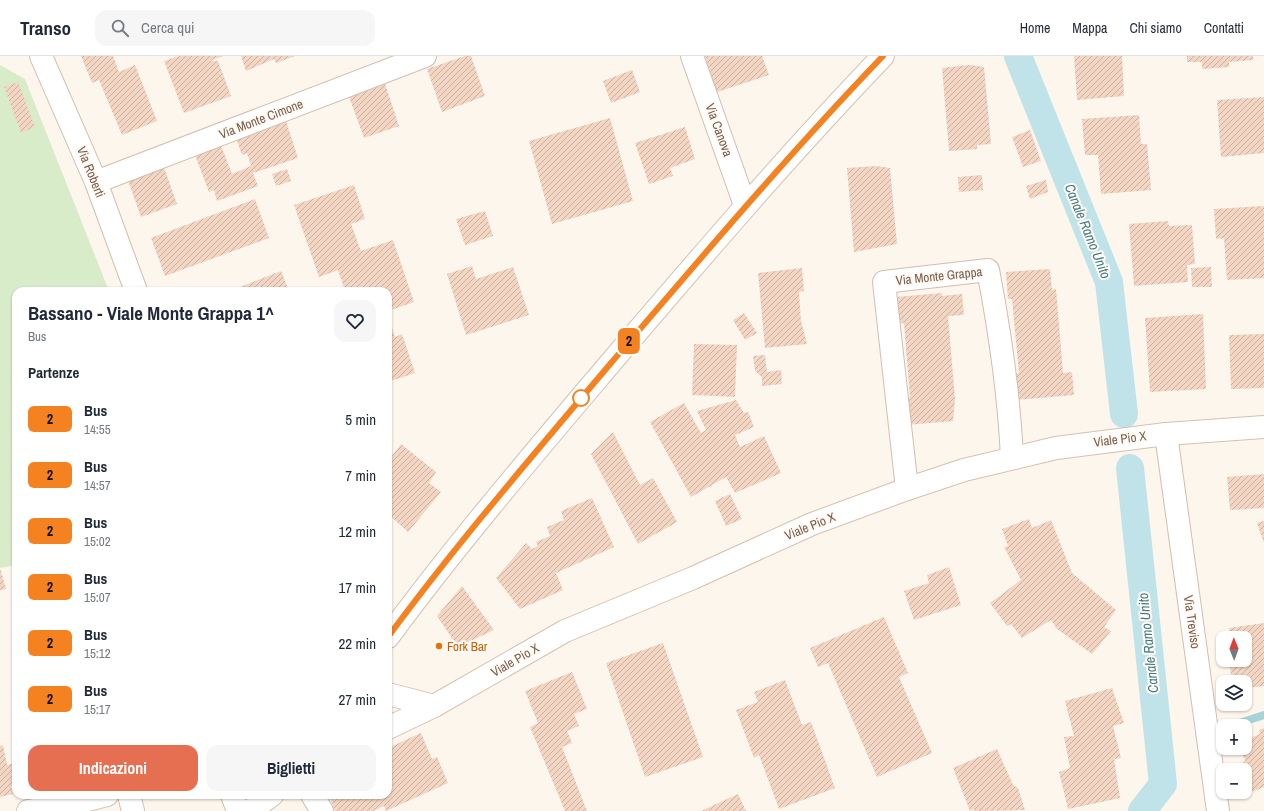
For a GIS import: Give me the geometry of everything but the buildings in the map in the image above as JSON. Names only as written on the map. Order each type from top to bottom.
[{"type":"street","name":"Via Roberti","points":[[42,56],[96,182],[135,287]]},
{"type":"street","name":"Via Monte Cimone","points":[[96,182],[425,56]]},
{"type":"street","name":"Via Canova","points":[[692,56],[745,205]]},
{"type":"street","points":[[392,632],[433,576],[489,507],[745,205],[820,122],[883,56]]},
{"type":"street","name":"Via Monte Grappa","points":[[907,489],[884,282],[988,270],[997,320],[1011,433],[1012,458]]},
{"type":"street","name":"Viale Pio X","points":[[392,726],[434,706],[565,631],[693,578],[812,524],[907,489],[964,470],[1083,443],[1264,426]]},
{"type":"street","name":"Via Treviso","points":[[1166,434],[1218,811]]},
{"type":"street","points":[[392,695],[434,706]]},
{"type":"street","points":[[28,811],[92,799]]},
{"type":"street","points":[[130,799],[133,811]]},
{"type":"street","points":[[234,799],[238,811]]},
{"type":"street","points":[[250,811],[266,799]]},
{"type":"street","points":[[314,799],[322,811]]},
{"type":"green space","points":[[0,65],[25,79],[107,287],[12,287],[12,566],[0,568]]},
{"type":"waterway","name":"Canale Ramo Unito","points":[[1018,56],[1109,282],[1124,414]]},
{"type":"waterway","name":"Canale Ramo Unito","points":[[1130,468],[1163,784],[1142,811]]},
{"type":"waterway","points":[[1252,719],[1264,715]]},
{"type":"bus line","name":"2","points":[[392,632],[433,576],[489,507],[745,205],[820,122],[883,56]]},
{"type":"place","name":"Fork Bar","points":[[439,646]]}]
